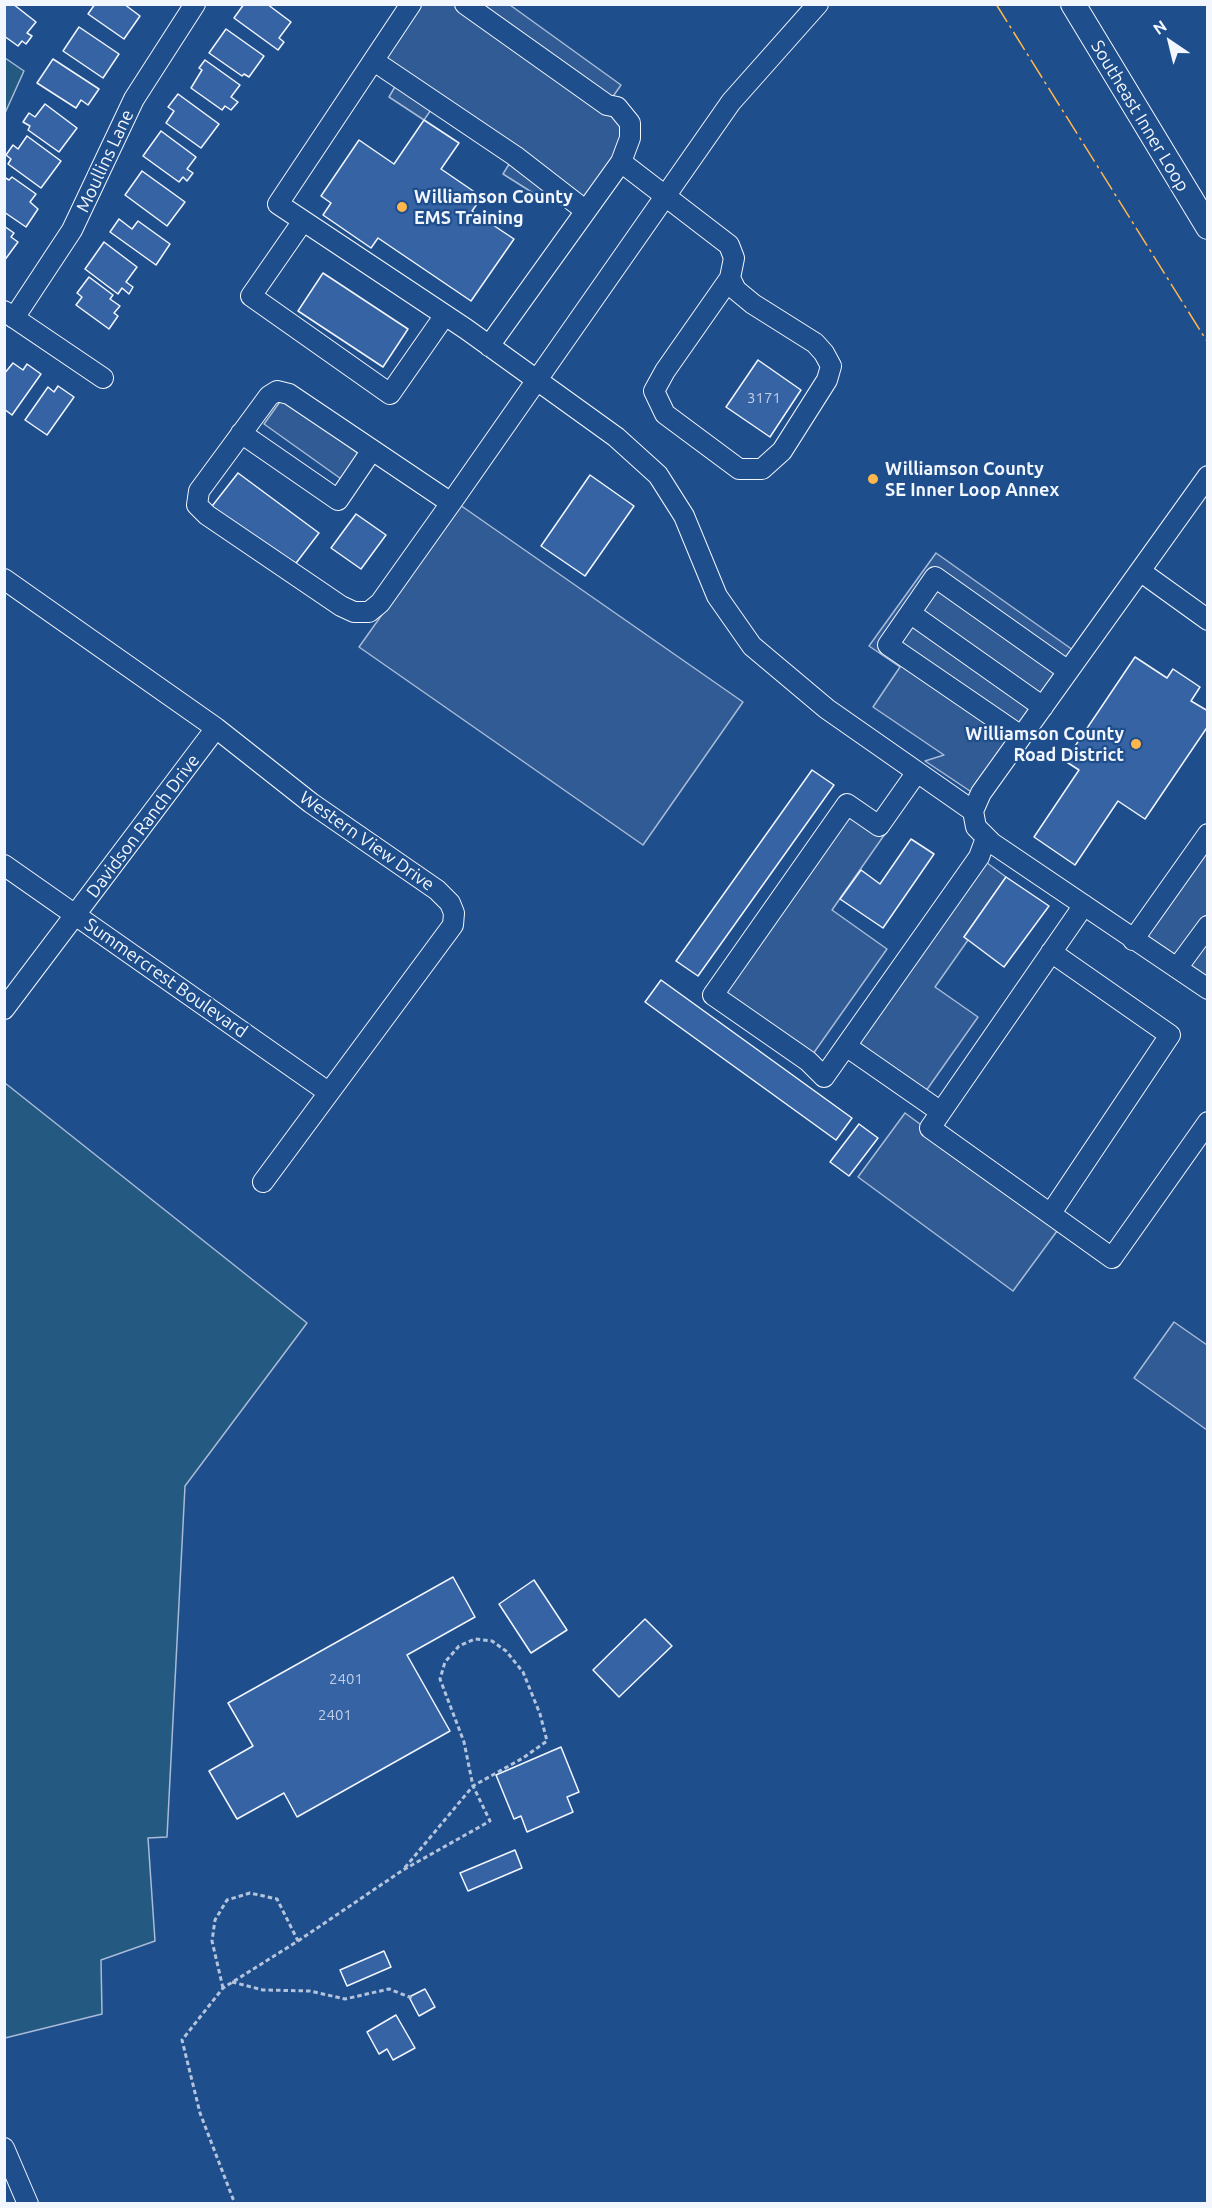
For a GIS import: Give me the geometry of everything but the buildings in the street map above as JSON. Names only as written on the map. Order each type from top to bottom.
[{"type":"main road","name":"Southeast Inner Loop","points":[[1073,4],[1208,227]]},
{"type":"street","name":"Moullins Lane","points":[[9,314],[72,230],[134,99],[195,4]]},
{"type":"street","points":[[411,4],[278,204],[445,315],[616,437],[658,475],[684,516],[717,596],[752,646],[827,709],[973,812]]},
{"type":"street","points":[[465,4],[607,105],[617,107],[630,123],[630,138],[621,162],[489,346]]},
{"type":"street","points":[[451,504],[289,394],[277,391],[269,396],[198,491],[197,505],[207,515],[340,606],[354,612],[369,612],[380,603],[451,504],[731,102],[818,4]]},
{"type":"street","points":[[374,61],[515,156],[586,211]]},
{"type":"street","points":[[621,162],[729,245],[734,258],[730,278],[665,371],[654,391],[665,414],[739,469],[762,469],[782,451],[827,380],[831,366],[824,353],[814,343],[753,304],[736,290],[730,278]]},
{"type":"street","points":[[303,220],[251,296],[390,394],[445,315]]},
{"type":"street","points":[[9,314],[103,378]]},
{"type":"street","points":[[241,433],[338,500],[372,450]]},
{"type":"street","points":[[1208,477],[1021,736],[981,794],[973,812],[976,827],[986,838],[1132,940],[1208,989]]},
{"type":"street","points":[[1140,571],[1208,620]]},
{"type":"street","points":[[1021,736],[888,645],[935,577],[1068,671]]},
{"type":"street","name":"Western View Drive","points":[[4,579],[216,728],[311,803],[437,890],[450,903],[454,913],[453,925],[263,1182]]},
{"type":"street","points":[[910,613],[1042,707]]},
{"type":"street","name":"Davidson Ranch Drive","points":[[4,1009],[216,728]]},
{"type":"street","points":[[917,772],[879,826],[847,804],[713,996],[808,1061],[824,1077],[979,857],[986,838]]},
{"type":"street","points":[[1132,940],[1208,834]]},
{"type":"street","name":"Summercrest Boulevard","points":[[4,865],[328,1092]]},
{"type":"street","points":[[1084,905],[930,1128],[1112,1258],[1208,1122]]},
{"type":"street","points":[[1177,968],[1208,926]]},
{"type":"street","points":[[1051,952],[1170,1035],[1051,1213]]},
{"type":"street","points":[[846,1046],[941,1112]]},
{"type":"street","points":[[6,2153],[28,2204]]},
{"type":"path","points":[[235,2204],[200,2113],[183,2040],[223,1988],[298,1941],[402,1870],[490,1821],[473,1786],[464,1742],[440,1679],[445,1662],[459,1646],[476,1639],[492,1641],[506,1651],[523,1672],[540,1714],[547,1741],[523,1758],[473,1786],[402,1870]]},
{"type":"path","points":[[223,1988],[212,1941],[215,1920],[227,1900],[250,1893],[277,1899],[298,1941]]},
{"type":"path","points":[[232,1982],[263,1990],[310,1991],[345,1999],[389,1989],[412,1998]]},
{"type":"shaded area","points":[[411,5],[510,5],[621,85],[607,105],[630,123],[590,208],[551,183],[541,198],[503,174],[514,156],[435,104],[424,120],[389,97],[400,78],[374,61]]},
{"type":"shaded area","points":[[5,58],[24,71],[5,113]]},
{"type":"shaded area","points":[[282,399],[362,456],[344,481],[264,424]]},
{"type":"shaded area","points":[[460,505],[743,702],[643,845],[359,647]]},
{"type":"shaded area","points":[[936,553],[1080,655],[979,797],[925,761],[944,755],[873,707],[900,667],[869,646]]},
{"type":"shaded area","points":[[847,804],[887,831],[832,910],[887,949],[808,1061],[713,996]]},
{"type":"shaded area","points":[[1207,834],[1207,993],[1133,940]]},
{"type":"shaded area","points":[[979,857],[1006,877],[964,937],[968,940],[935,987],[978,1017],[921,1098],[846,1046]]},
{"type":"shaded area","points":[[5,1083],[307,1323],[185,1486],[167,1837],[148,1838],[155,1941],[101,1960],[102,2014],[5,2038]]},
{"type":"shaded area","points":[[905,1113],[1060,1227],[1013,1291],[858,1177]]},
{"type":"shaded area","points":[[1174,1322],[1207,1345],[1207,1430],[1134,1378]]},
{"type":"power","points":[[996,4],[1208,343]]},
{"type":"place","name":"Williamson County EMS Training","points":[[402,207]]},
{"type":"place","name":"Williamson County SE Inner Loop Annex","points":[[873,479]]},
{"type":"place","name":"Williamson County Road District","points":[[1136,744]]}]
